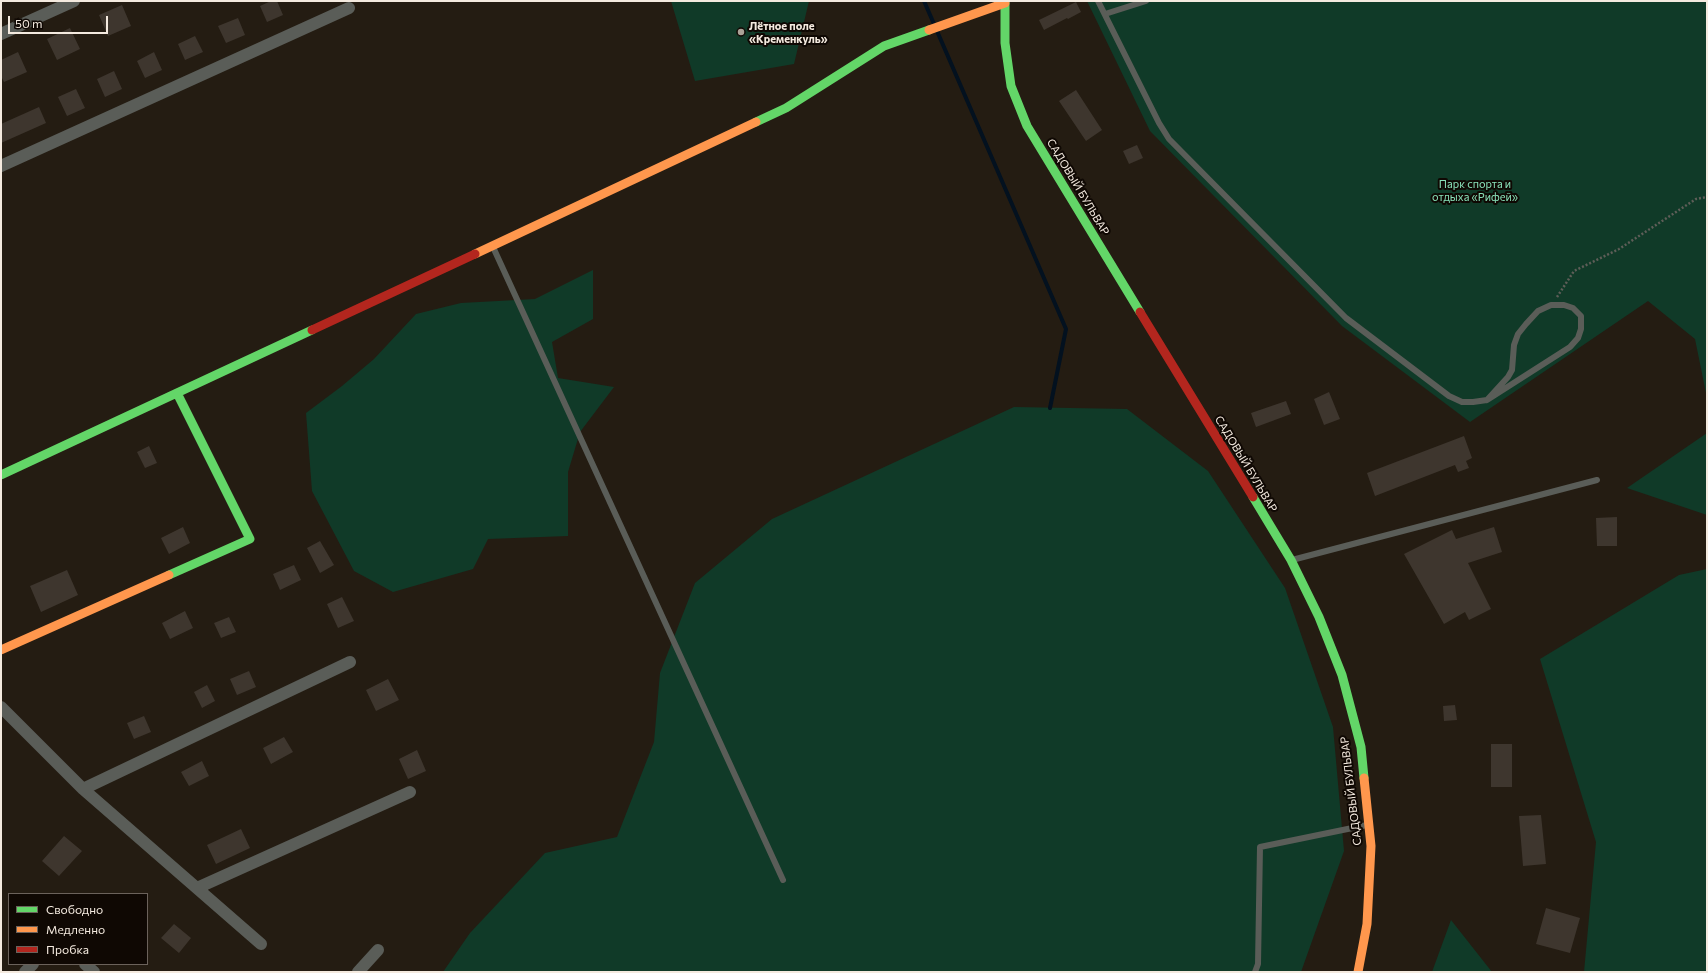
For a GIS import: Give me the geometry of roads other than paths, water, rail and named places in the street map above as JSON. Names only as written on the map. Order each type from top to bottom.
[{"type":"street","points":[[1,34],[74,1]]},
{"type":"street","points":[[1,475],[786,108],[884,46],[1005,2]]},
{"type":"street","name":"САДОВЫЙ БУЛЬВАР","points":[[1005,2],[1005,43],[1011,86],[1027,126],[1291,560],[1320,617],[1342,675],[1360,747],[1371,846],[1367,924],[1358,972]]},
{"type":"street","points":[[1,166],[349,8]]},
{"type":"street","points":[[1,650],[250,538],[177,393]]},
{"type":"street","points":[[83,789],[350,662]]},
{"type":"street","points":[[1,707],[83,789],[261,944]]},
{"type":"street","points":[[197,888],[410,792]]},
{"type":"street","points":[[358,972],[378,950]]},
{"type":"street","points":[[86,965],[94,972]]},
{"type":"lane","points":[[1098,1],[1159,123],[1169,139],[1341,313],[1449,396],[1462,402],[1487,400],[1570,346],[1578,338],[1581,329],[1580,316],[1573,308],[1564,305],[1551,305],[1538,311],[1518,334],[1514,346],[1512,370],[1508,377],[1487,400]]},
{"type":"lane","points":[[1105,14],[1146,1]]},
{"type":"lane","points":[[493,245],[784,880]]},
{"type":"lane","points":[[1291,560],[1597,480]]},
{"type":"lane","points":[[1255,972],[1258,964],[1260,847],[1368,825]]},
{"type":"waterway","points":[[924,1],[934,24]]},
{"type":"waterway","points":[[937,31],[1066,329],[1050,408]]},
{"type":"place","name":"Лётное поле «Кременкуль»","points":[[741,32]]},
{"type":"park label","name":"Парк спорта и отдыха «Рифей»","points":[[1475,190]]}]
